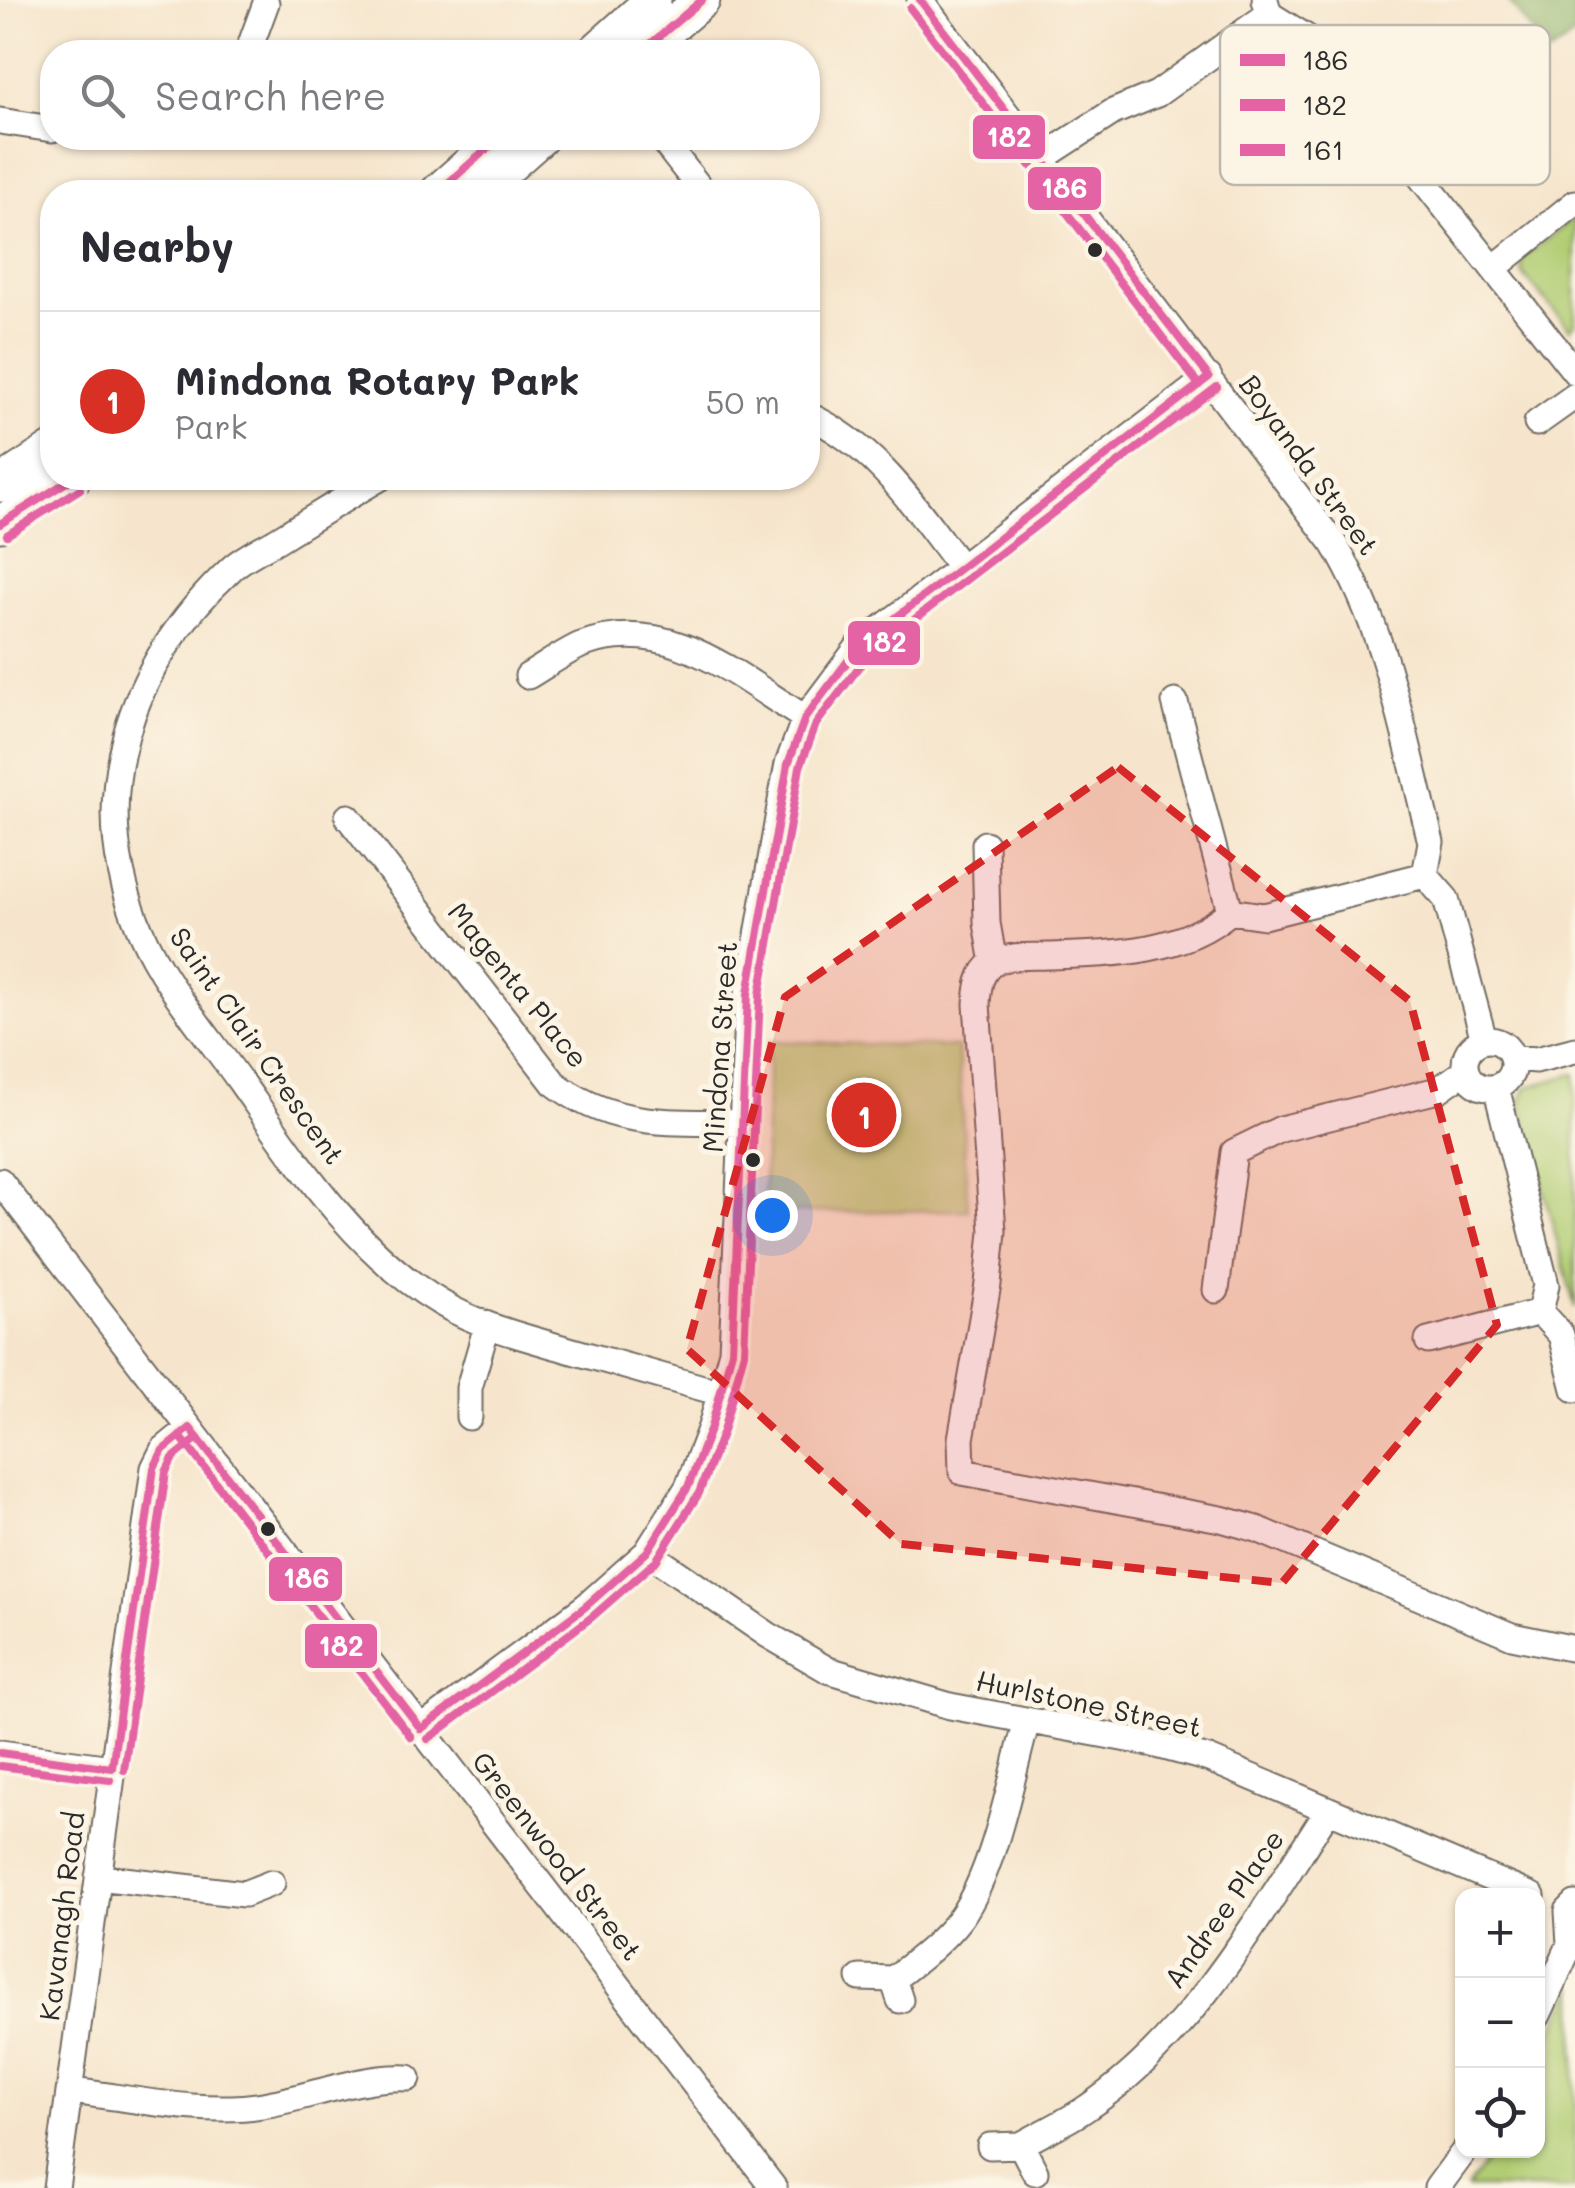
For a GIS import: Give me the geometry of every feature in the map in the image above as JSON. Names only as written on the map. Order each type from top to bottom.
[{"type":"highway","points":[[608,40],[653,0]]},
{"type":"highway","points":[[654,40],[702,0]]},
{"type":"highway","points":[[452,180],[486,150]]},
{"type":"highway","points":[[493,180],[526,150]]},
{"type":"highway","points":[[0,484],[40,458]]},
{"type":"highway","points":[[0,524],[54,490]]},
{"type":"street","name":"Boyanda Street","points":[[920,0],[1334,544],[1355,580],[1374,625],[1431,842],[1425,875]]},
{"type":"street","points":[[252,40],[266,4]]},
{"type":"street","points":[[1244,25],[1267,7],[1291,25]]},
{"type":"street","points":[[1042,158],[1113,112],[1156,94],[1220,44]]},
{"type":"street","points":[[0,121],[40,126]]},
{"type":"street","points":[[671,150],[694,180]]},
{"type":"street","points":[[1428,185],[1575,372]]},
{"type":"street","points":[[1494,268],[1575,203]]},
{"type":"street","name":"Mindona Street","points":[[421,1729],[585,1607],[646,1552],[688,1486],[732,1351],[748,994],[784,782],[804,718],[859,646],[1208,377]]},
{"type":"street","points":[[1537,423],[1575,396]]},
{"type":"street","points":[[820,421],[864,449],[895,482],[960,566]]},
{"type":"street","name":"Saint Clair Crescent","points":[[360,490],[234,566],[194,609],[158,658],[132,708],[118,764],[115,826],[124,888],[141,933],[157,963],[262,1112],[344,1219],[396,1271],[441,1303],[487,1326],[721,1394]]},
{"type":"street","points":[[528,676],[578,646],[606,638],[662,638],[687,646],[804,718]]},
{"type":"street","points":[[1175,702],[1230,912]]},
{"type":"street","name":"Magenta Place","points":[[348,818],[534,1060],[577,1101],[603,1113],[653,1121],[743,1123]]},
{"type":"street","points":[[985,844],[987,924],[994,962]]},
{"type":"street","points":[[1484,1040],[1446,899],[1425,875],[1264,916],[1230,912],[1202,932],[1146,948],[994,962],[979,981],[977,1004],[993,1231],[988,1284],[961,1439],[962,1472],[1257,1529],[1512,1636],[1575,1649]]},
{"type":"street","points":[[1484,1040],[1505,1045],[1512,1058],[1508,1079],[1496,1087],[1474,1084],[1465,1071],[1466,1055],[1484,1040]]},
{"type":"street","points":[[1512,1058],[1536,1060],[1575,1050]]},
{"type":"street","points":[[1216,1290],[1234,1152],[1281,1130],[1438,1090],[1465,1071]]},
{"type":"street","points":[[1496,1087],[1546,1285],[1540,1312]]},
{"type":"street","name":"Greenwood Street","points":[[0,1180],[774,2188]]},
{"type":"street","points":[[1428,1340],[1540,1312]]},
{"type":"street","points":[[1540,1312],[1561,1335],[1575,1389]]},
{"type":"street","points":[[468,1416],[469,1388],[487,1326]]},
{"type":"street","name":"Kavanagh Road","points":[[56,2188],[154,1468],[163,1450],[190,1428]]},
{"type":"street","name":"Hurlstone Street","points":[[646,1552],[768,1636],[828,1670],[950,1706],[1149,1743],[1209,1759],[1514,1888]]},
{"type":"street","points":[[860,1978],[896,1989],[962,1916],[986,1867],[1028,1721]]},
{"type":"street","points":[[0,1753],[112,1768]]},
{"type":"street","name":"Andree Place","points":[[990,2146],[1021,2145],[1089,2107],[1139,2064],[1222,1972],[1328,1810]]},
{"type":"street","points":[[98,1877],[244,1894],[272,1883]]},
{"type":"street","name":"Hurlstone Street","points":[[1545,1900],[1572,1907]]},
{"type":"street","points":[[1545,2000],[1570,1946],[1572,1907]]},
{"type":"street","points":[[70,2091],[210,2107],[261,2106],[378,2077],[408,2078]]},
{"type":"street","points":[[1021,2145],[1035,2172]]},
{"type":"street","points":[[1436,2188],[1459,2158]]},
{"type":"highlighted area","points":[[1118,767],[1410,1001],[1497,1325],[1282,1583],[901,1544],[687,1349],[785,997]]},
{"type":"green space","points":[[1508,0],[1575,0],[1575,35],[1550,53],[1550,25],[1527,25]]},
{"type":"green space","points":[[1575,218],[1575,324],[1570,329],[1522,273],[1522,258]]},
{"type":"green space","points":[[769,1041],[958,1047],[968,1210],[763,1213]]},
{"type":"green space","points":[[1575,1074],[1575,1308],[1520,1102],[1527,1087]]},
{"type":"green space","points":[[1575,1986],[1575,2188],[1467,2188],[1488,2158],[1545,2158],[1545,2048]]},
{"type":"transit line","name":"186","points":[[655,40],[702,0]]},
{"type":"transit line","name":"186","points":[[920,0],[1209,377]]},
{"type":"transit line","name":"182","points":[[910,8],[1199,385]]},
{"type":"transit line","name":"186","points":[[452,180],[485,150]]},
{"type":"transit line","name":"186","points":[[421,1729],[585,1607],[647,1552],[688,1487],[711,1427],[732,1351],[748,994],[788,764],[805,718],[859,646],[1209,377]]},
{"type":"transit line","name":"182","points":[[428,1739],[592,1617],[656,1561],[699,1493],[723,1431],[744,1352],[760,995],[800,767],[816,724],[868,655],[1217,387]]},
{"type":"transit line","name":"186","points":[[0,524],[54,490]]},
{"type":"transit line","name":"161","points":[[7,535],[78,490]]},
{"type":"transit line","name":"186","points":[[190,1428],[421,1729]]},
{"type":"transit line","name":"186","points":[[112,1768],[154,1468],[163,1450],[190,1428]]},
{"type":"transit line","name":"182","points":[[180,1436],[411,1737]]},
{"type":"transit line","name":"182","points":[[124,1770],[166,1472],[173,1458],[198,1438]]},
{"type":"transit line","name":"186","points":[[0,1753],[112,1768]]},
{"type":"transit line","name":"182","points":[[0,1766],[110,1780]]},
{"type":"place","name":"Mindona Rotary Park","points":[[864,1115]]}]
